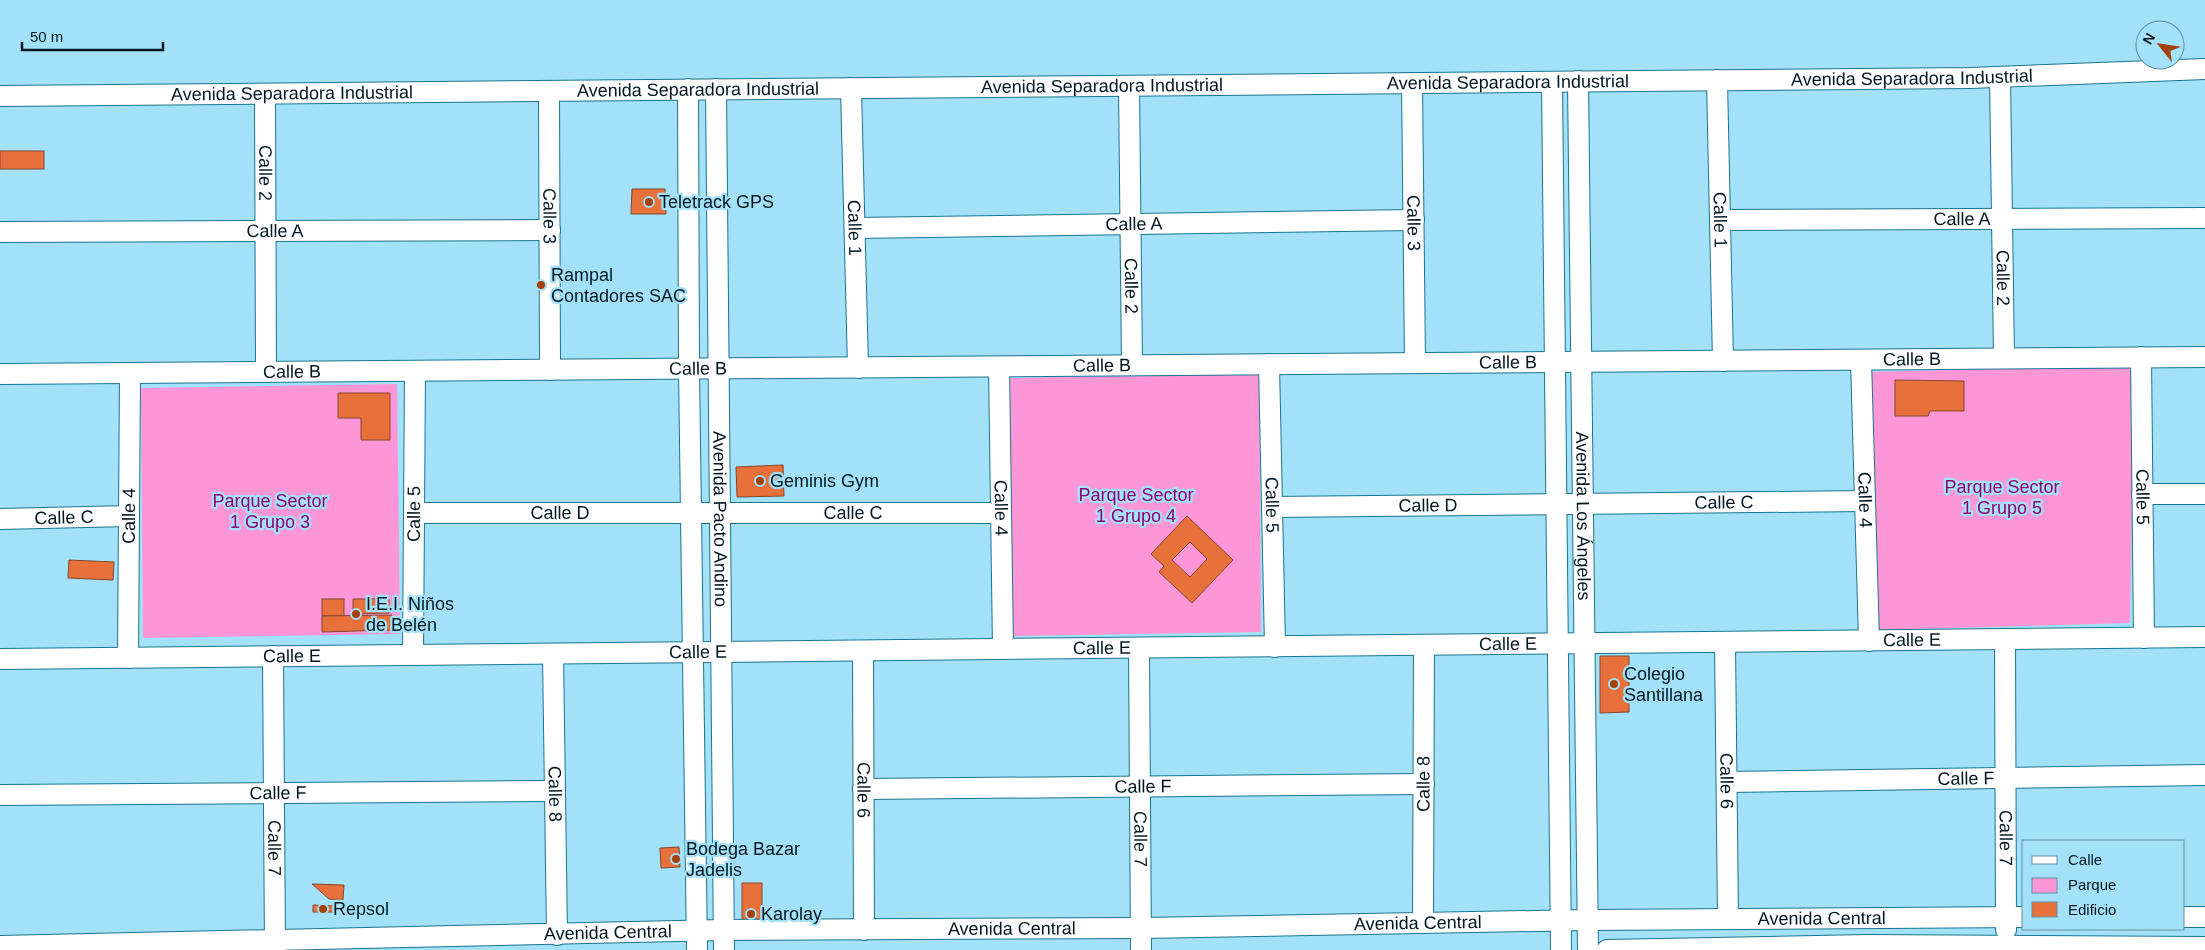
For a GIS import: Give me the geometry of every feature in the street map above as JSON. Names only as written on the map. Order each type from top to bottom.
[{"type":"street","name":"Avenida Separadora Industrial","points":[[0,96],[2000,77],[2205,69]]},
{"type":"street","name":"Calle 2","points":[[2000,77],[2004,358]]},
{"type":"street","name":"Calle 1","points":[[1718,80],[1723,361]]},
{"type":"street","name":"Avenida Los Ángeles","points":[[1578,81],[1588,950]]},
{"type":"street","name":"Avenida Los Ángeles","points":[[1552,82],[1561,950]]},
{"type":"street","name":"Calle 3","points":[[1412,83],[1415,363]]},
{"type":"street","name":"Calle 2","points":[[1129,86],[1132,366]]},
{"type":"street","name":"Calle 1","points":[[851,88],[858,368]]},
{"type":"street","name":"Avenida Pacto Andino","points":[[688,89],[688,369],[721,652],[724,940]]},
{"type":"street","name":"Avenida Pacto Andino","points":[[697,941],[693,652],[718,369],[716,89]]},
{"type":"street","name":"Calle 3","points":[[549,91],[550,370]]},
{"type":"street","name":"Calle 2","points":[[265,94],[266,372]]},
{"type":"street","name":"Calle A","points":[[1720,220],[2205,218]]},
{"type":"street","name":"Calle A","points":[[854,228],[1414,220]]},
{"type":"street","name":"Calle A","points":[[0,232],[550,230]]},
{"type":"street","name":"Calle 5","points":[[2141,357],[2144,638]]},
{"type":"street","name":"Calle B","points":[[0,374],[2205,357]]},
{"type":"street","name":"Calle 4","points":[[1861,360],[1869,641]]},
{"type":"street","name":"Calle 5","points":[[1269,364],[1275,646]]},
{"type":"street","name":"Calle 4","points":[[999,367],[1003,649]]},
{"type":"street","name":"Calle 5","points":[[413,655],[415,371]]},
{"type":"street","name":"Calle 4","points":[[128,658],[130,374]]},
{"type":"street","points":[[2142,494],[2205,494]]},
{"type":"street","name":"Calle C","points":[[1584,503],[1865,501]]},
{"type":"street","name":"Calle D","points":[[1272,507],[1584,503]]},
{"type":"street","name":"Calle C","points":[[705,512],[1001,513]]},
{"type":"street","name":"Calle D","points":[[414,514],[705,512]]},
{"type":"street","name":"Calle C","points":[[0,519],[129,516]]},
{"type":"street","name":"Calle E","points":[[0,659],[2205,637]]},
{"type":"street","name":"Calle 7","points":[[2005,639],[2006,778],[2015,917],[2006,948]]},
{"type":"street","name":"Calle 6","points":[[1725,642],[1728,920]]},
{"type":"street","name":"Calle 8","points":[[1423,922],[1424,645]]},
{"type":"street","name":"Calle 7","points":[[1139,648],[1141,939]]},
{"type":"street","name":"Calle 6","points":[[863,650],[864,930]]},
{"type":"street","name":"Calle 8","points":[[553,654],[557,934]]},
{"type":"street","name":"Calle 7","points":[[273,656],[275,945]]},
{"type":"street","name":"Calle F","points":[[1727,782],[2205,775]]},
{"type":"street","name":"Calle F","points":[[863,789],[1424,784]]},
{"type":"street","name":"Calle F","points":[[0,795],[555,791]]},
{"type":"street","name":"Avenida Central","points":[[0,946],[275,945],[557,934],[697,941],[864,930],[1141,939],[1423,922],[2015,917]]},
{"type":"street","points":[[2185,917],[2205,917]]},
{"type":"street","name":"Avenida Central","points":[[1607,950],[2152,948],[2205,946]]},
{"type":"green space","name":"Parque Sector 1 Grupo 5","points":[[2134,365],[2130,623],[1876,630],[1870,372]]},
{"type":"green space","name":"Parque Sector 1 Grupo 4","points":[[1259,374],[1261,632],[1013,636],[1010,378]]},
{"type":"green space","name":"Parque Sector 1 Grupo 3","points":[[397,384],[400,634],[143,638],[141,388]]},
{"type":"building","points":[[0,151],[44,151],[44,169],[0,169]]},
{"type":"building","name":"Teletrack GPS","points":[[632,189],[665,189],[666,214],[631,214]]},
{"type":"building","points":[[1895,380],[1964,381],[1964,411],[1930,411],[1928,416],[1895,416]]},
{"type":"building","points":[[338,393],[390,393],[390,440],[361,440],[361,418],[338,418]]},
{"type":"building","name":"Geminis Gym","points":[[783,465],[784,496],[737,497],[736,467]]},
{"type":"building","points":[[1187,516],[1233,560],[1192,603],[1159,572],[1164,566],[1151,554]],"holes":[[[1190,542],[1207,559],[1190,577],[1172,560]]]},
{"type":"building","points":[[69,560],[114,562],[113,580],[68,578]]},
{"type":"building","points":[[322,599],[344,599],[344,616],[322,616]]},
{"type":"building","points":[[353,599],[389,599],[389,613],[353,614]]},
{"type":"building","points":[[392,615],[392,630],[322,632],[322,616]]},
{"type":"building","name":"Colegio Santillana","points":[[1600,656],[1629,656],[1629,712],[1600,713]]},
{"type":"building","points":[[679,847],[680,867],[661,868],[660,848]]},
{"type":"building","points":[[742,883],[762,883],[762,919],[742,920]]},
{"type":"building","points":[[312,884],[344,885],[343,900],[329,899]]},
{"type":"building","name":"Repsol","points":[[313,905],[334,906],[334,912],[313,912]]},
{"type":"place","name":"Teletrack GPS","points":[[649,202]]},
{"type":"place","name":"Rampal Contadores SAC","points":[[541,285]]},
{"type":"place","name":"Geminis Gym","points":[[760,481]]},
{"type":"place","name":"I.E.I. Niños de Belén","points":[[356,614]]},
{"type":"place","name":"Colegio Santillana","points":[[1614,684]]},
{"type":"place","name":"Bodega Bazar Jadelis","points":[[676,859]]},
{"type":"place","name":"Repsol","points":[[323,909]]},
{"type":"place","name":"Karolay","points":[[751,914]]}]
